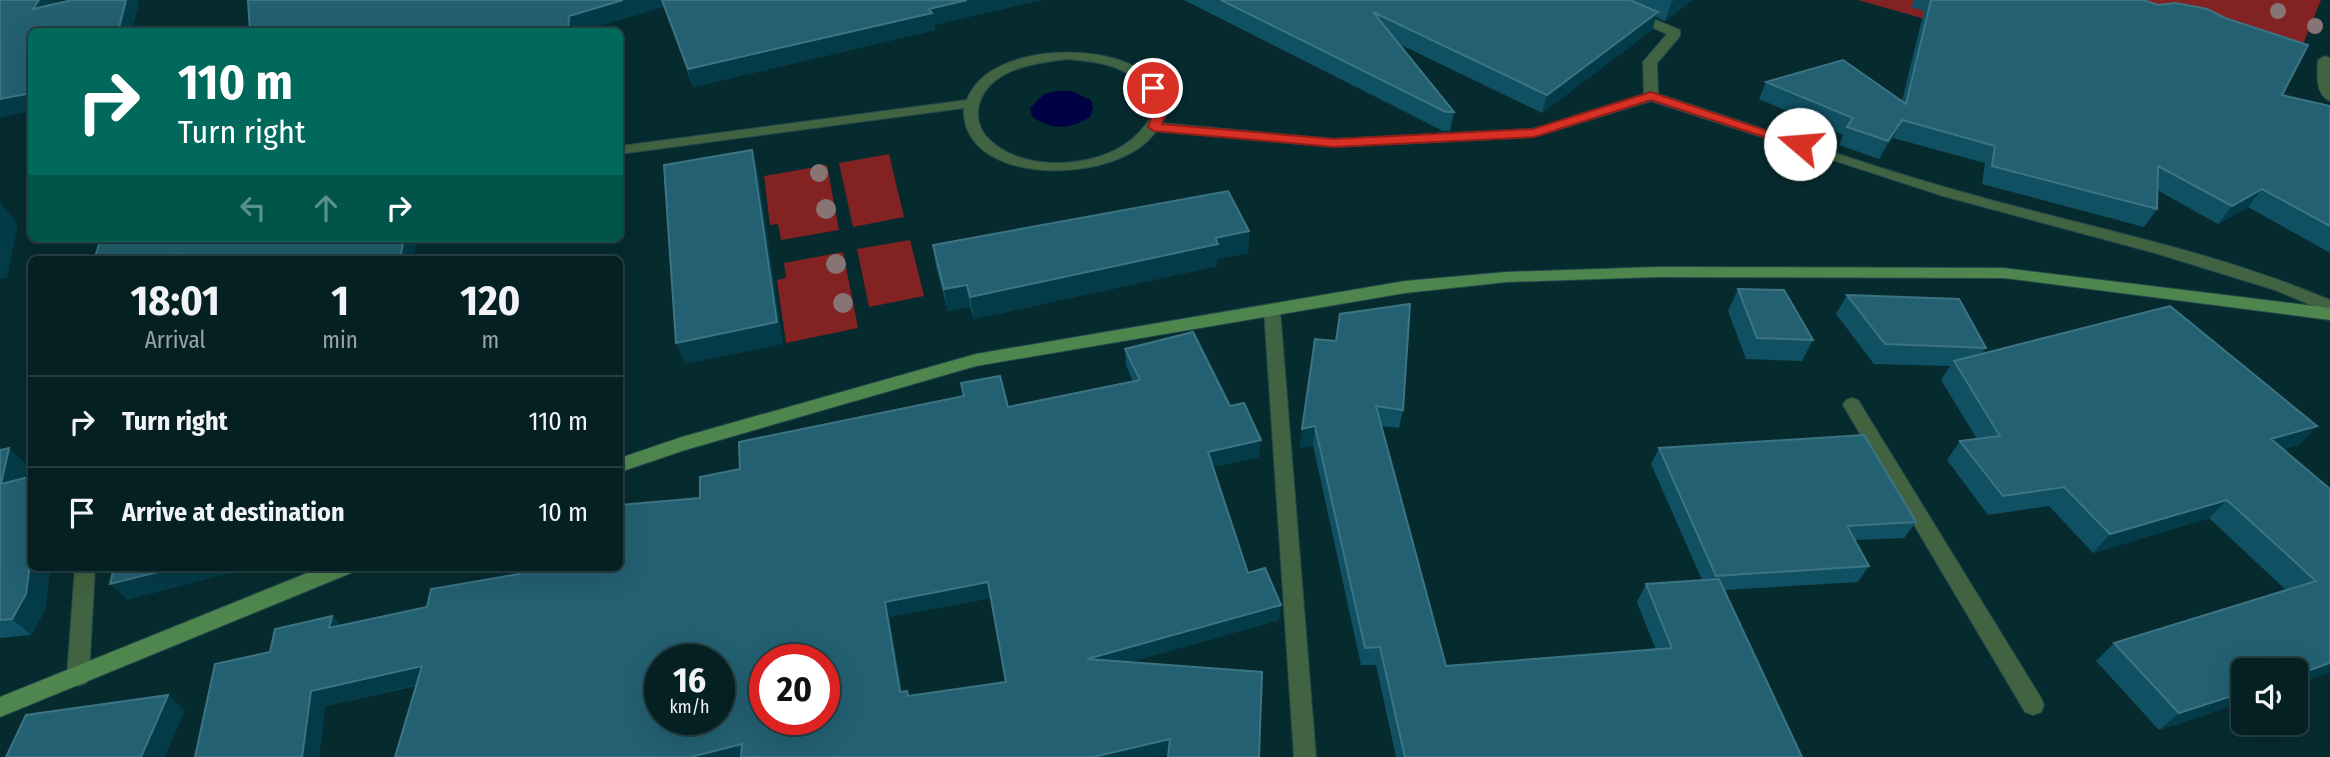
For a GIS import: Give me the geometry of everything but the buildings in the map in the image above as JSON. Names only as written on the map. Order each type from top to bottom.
[{"type":"street","points":[[1597,0],[1675,33],[1650,62],[1651,96]]},
{"type":"street","points":[[1046,57],[1090,57],[1128,67],[1148,82],[1159,100],[1160,114],[1154,127],[1129,150],[1109,159],[1086,164],[1039,165],[997,152],[983,142],[974,129],[970,116],[972,103],[979,90],[1007,69],[1046,57]]},
{"type":"street","points":[[2325,60],[2323,78],[2330,97]]},
{"type":"street","points":[[1154,127],[1334,143],[1534,133],[1651,96],[1948,193],[2172,252],[2281,286],[2330,307]]},
{"type":"street","points":[[623,150],[972,103]]},
{"type":"street","points":[[623,465],[682,444],[976,360],[1430,284],[1507,278],[1685,272],[2004,273],[2330,314]]},
{"type":"street","points":[[1272,310],[1305,757]]},
{"type":"street","points":[[1852,405],[2033,705]]},
{"type":"street","points":[[78,676],[85,571]]},
{"type":"street","points":[[0,707],[334,571]]},
{"type":"shaded area","points":[[1858,0],[2321,0],[2289,79],[1995,39]]},
{"type":"shaded area","points":[[1071,91],[1091,100],[1093,108],[1090,117],[1061,127],[1046,124],[1032,116],[1030,108],[1044,94]]},
{"type":"shaded area","points":[[889,154],[904,217],[853,227],[839,163]]},
{"type":"shaded area","points":[[827,165],[839,230],[781,240],[778,224],[770,225],[764,176]]},
{"type":"shaded area","points":[[910,240],[924,296],[869,307],[857,249]]},
{"type":"shaded area","points":[[843,252],[858,328],[786,343],[777,280],[786,278],[784,263]]},
{"type":"route","points":[[1153,88],[1159,100],[1160,114],[1154,127],[1334,143],[1534,133],[1651,96],[1800,144]]}]
